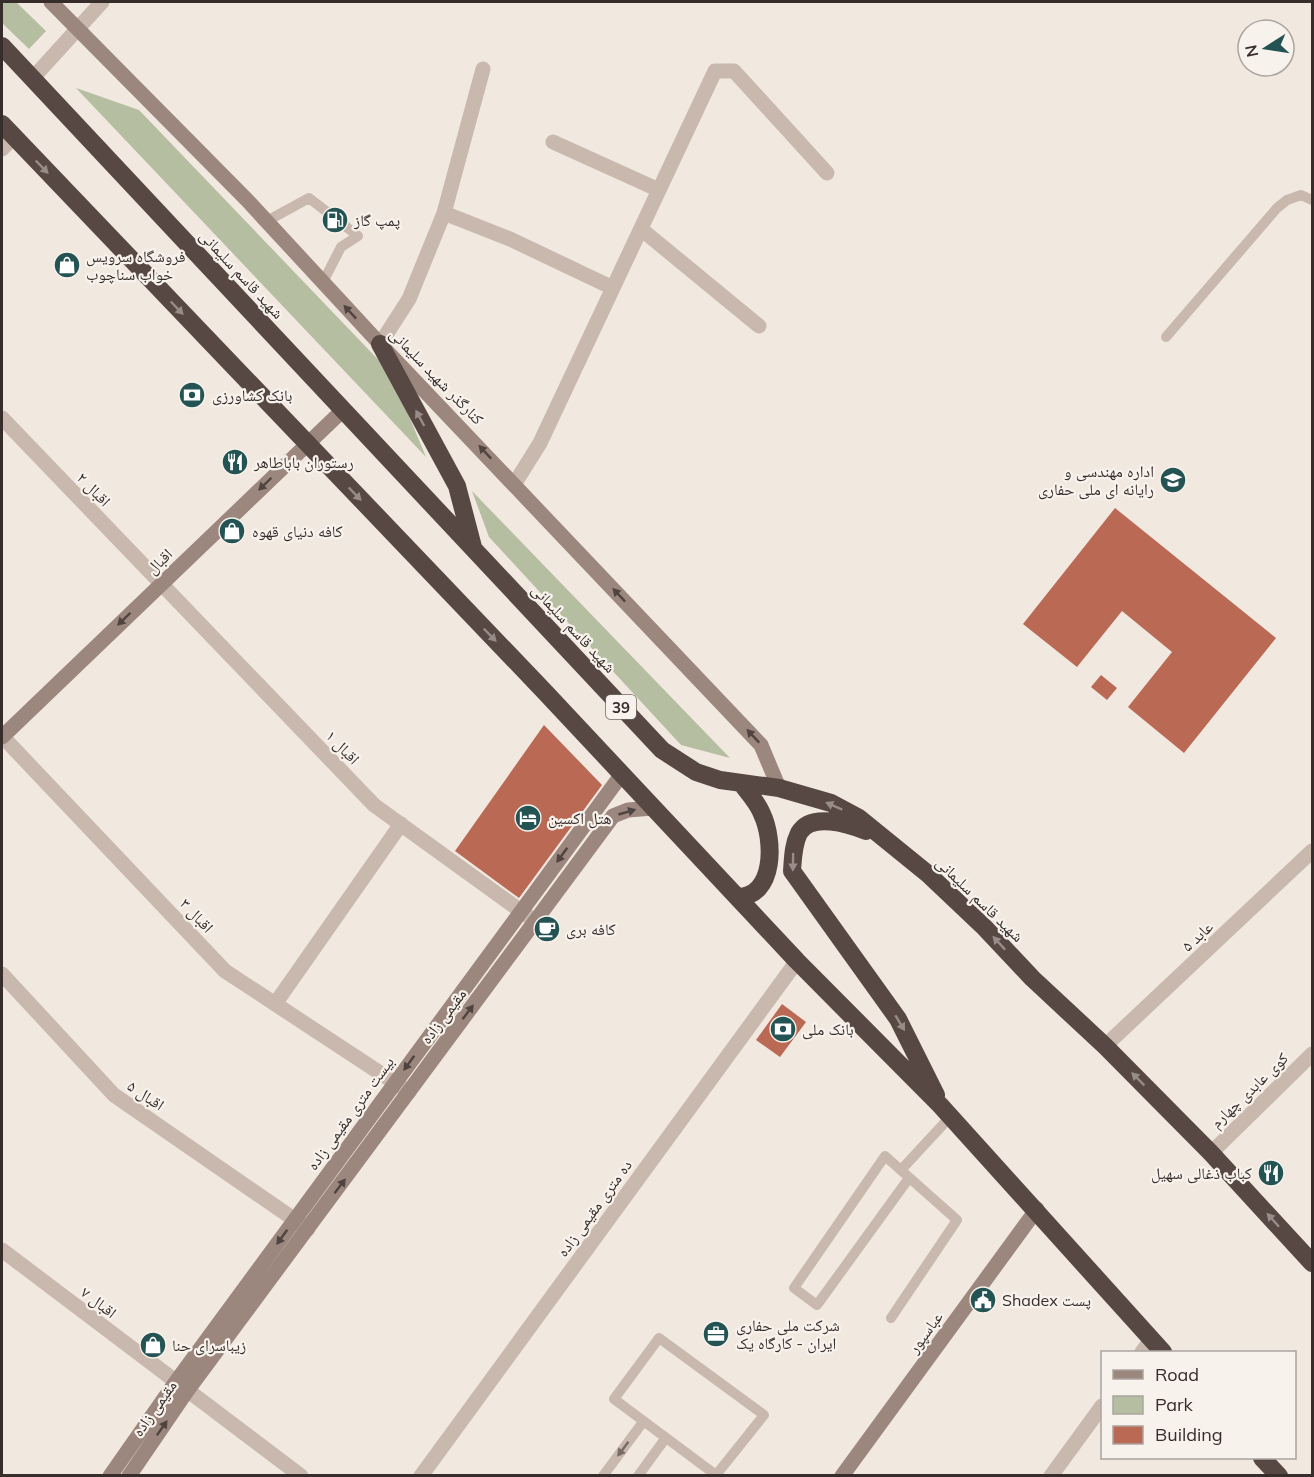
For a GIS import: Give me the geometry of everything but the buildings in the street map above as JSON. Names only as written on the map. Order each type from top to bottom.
[{"type":"highway","name":"شهید قاسم سلیمانی","points":[[2,46],[662,750],[696,772],[720,780],[779,788],[831,803],[859,818],[928,874],[985,928],[1032,978],[1105,1046],[1211,1153],[1312,1263]]},
{"type":"highway","points":[[6,137],[307,444],[622,774],[796,961],[945,1111],[1037,1209],[1152,1348]]},
{"type":"highway","points":[[380,344],[457,486],[473,549]]},
{"type":"highway","points":[[737,897],[747,897],[761,886],[770,858],[770,842],[762,813],[741,783]]},
{"type":"highway","points":[[884,840],[853,826],[826,821],[811,824],[800,831],[794,850],[792,871],[898,1019],[945,1111]]},
{"type":"highway","points":[[1263,1459],[1279,1476]]},
{"type":"main road","name":"کنارگذر شهید سلیمانی","points":[[51,2],[267,221],[380,344],[515,483],[761,745],[779,788]]},
{"type":"main road","name":"اقبال","points":[[2,736],[343,410]]},
{"type":"main road","name":"بیست متری مقیمی زاده","points":[[110,1476],[181,1387],[295,1218],[622,774]]},
{"type":"main road","name":"مقیمی زاده","points":[[129,1476],[181,1387],[308,1228],[613,816],[628,810],[653,808]]},
{"type":"main road","name":"عباسپور","points":[[842,1476],[1037,1209]]},
{"type":"street","points":[[32,79],[102,2]]},
{"type":"street","points":[[380,344],[409,298],[444,213],[483,69]]},
{"type":"street","points":[[515,483],[540,443],[715,71],[734,71],[827,173]]},
{"type":"street","points":[[553,142],[659,190]]},
{"type":"street","points":[[444,213],[510,239],[613,288]]},
{"type":"street","points":[[641,229],[759,326]]},
{"type":"street","name":"اقبال ۲","points":[[2,418],[160,585]]},
{"type":"street","name":"اقبال ۱","points":[[160,585],[374,805],[535,922]]},
{"type":"street","name":"اقبال ۳","points":[[2,736],[225,971],[409,1092]]},
{"type":"street","points":[[275,1004],[401,824]]},
{"type":"street","name":"عابد ۵","points":[[1105,1046],[1310,861]]},
{"type":"street","name":"ده متری مقیمی زاده","points":[[421,1476],[796,961]]},
{"type":"street","name":"اقبال ۵","points":[[2,974],[114,1095],[308,1228]]},
{"type":"street","name":"کوی عابدی چهارم","points":[[1211,1153],[1312,1054]]},
{"type":"street","name":"اقبال ۷","points":[[2,1250],[301,1476]]},
{"type":"street","points":[[1051,1476],[1101,1407]]},
{"type":"lane","points":[[1166,338],[1276,208],[1287,200],[1301,195],[1312,200]]},
{"type":"lane","points":[[267,221],[309,198],[358,236],[341,246],[323,282]]},
{"type":"lane","points":[[891,1318],[957,1220],[905,1174],[885,1156],[794,1288],[817,1305],[905,1174],[945,1111]]},
{"type":"lane","points":[[659,1338],[764,1416],[716,1475],[665,1440],[614,1400],[659,1338]]},
{"type":"lane","points":[[603,1476],[643,1422]]},
{"type":"lane","points":[[638,1476],[665,1440]]},
{"type":"green space","points":[[2,2],[16,2],[46,31],[29,49],[2,23]]},
{"type":"green space","points":[[76,88],[139,110],[391,373],[426,457]]},
{"type":"green space","points":[[472,491],[730,758],[681,745],[489,537]]},
{"type":"place","name":"پمپ گاز","points":[[335,220]]},
{"type":"place","name":"فروشگاه سرویس خواب سناچوب","points":[[67,265]]},
{"type":"place","name":"بانک کشاورزی","points":[[192,395]]},
{"type":"place","name":"رستوران باباطاهر","points":[[235,462]]},
{"type":"place","name":"اداره مهندسی و رایانه ای ملی حفاری","points":[[1173,480]]},
{"type":"place","name":"کافه دنیای قهوه","points":[[232,531]]},
{"type":"place","name":"هتل اکسین","points":[[528,818]]},
{"type":"place","name":"کافه بری","points":[[547,929]]},
{"type":"place","name":"بانک ملی","points":[[783,1029]]},
{"type":"place","name":"کباب ذغالی سهیل","points":[[1271,1173]]},
{"type":"place","name":"Shadex پست","points":[[983,1300]]},
{"type":"place","name":"شرکت ملی حفاری ایران - کارگاه یک","points":[[716,1334]]},
{"type":"place","name":"زیباسرای حنا","points":[[153,1345]]}]
